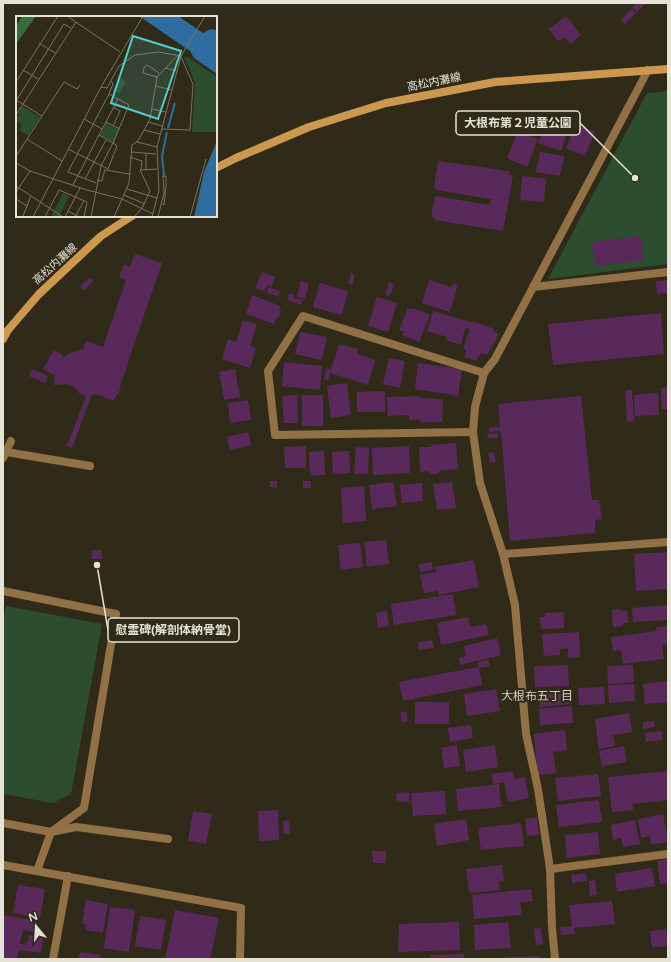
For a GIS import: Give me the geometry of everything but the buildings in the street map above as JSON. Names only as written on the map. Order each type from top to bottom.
[{"type":"main road","name":"高松内灘線","points":[[217,168],[309,127],[386,103],[495,82],[668,69]]},
{"type":"main road","name":"高松内灘線","points":[[3,339],[8,330],[39,294],[101,236],[130,217]]},
{"type":"street","points":[[555,959],[552,927],[550,869],[538,789],[526,734],[515,605],[503,554],[480,483],[473,432],[475,407],[484,373],[495,359],[648,70]]},
{"type":"street","points":[[533,287],[668,272]]},
{"type":"street","points":[[473,432],[275,435],[268,371],[303,316],[484,373]]},
{"type":"street","points":[[11,441],[4,455],[90,466]]},
{"type":"street","points":[[503,554],[668,542]]},
{"type":"street","points":[[3,591],[116,614],[84,808],[51,832],[37,871]]},
{"type":"street","points":[[3,823],[51,832],[76,827],[168,839]]},
{"type":"street","points":[[550,869],[668,854]]},
{"type":"street","points":[[3,865],[241,908],[240,959]]},
{"type":"street","points":[[53,959],[68,876]]},
{"type":"green space","points":[[668,91],[668,264],[548,279],[647,93]]},
{"type":"green space","points":[[6,606],[102,624],[71,794],[53,803],[3,794],[3,620]]},
{"type":"place","name":"大根布第２児童公園","points":[[635,178]]},
{"type":"place","name":"慰霊碑(解剖体納骨堂)","points":[[97,565]]},
{"type":"district","name":"大根布五丁目","points":[[537,696]]}]
